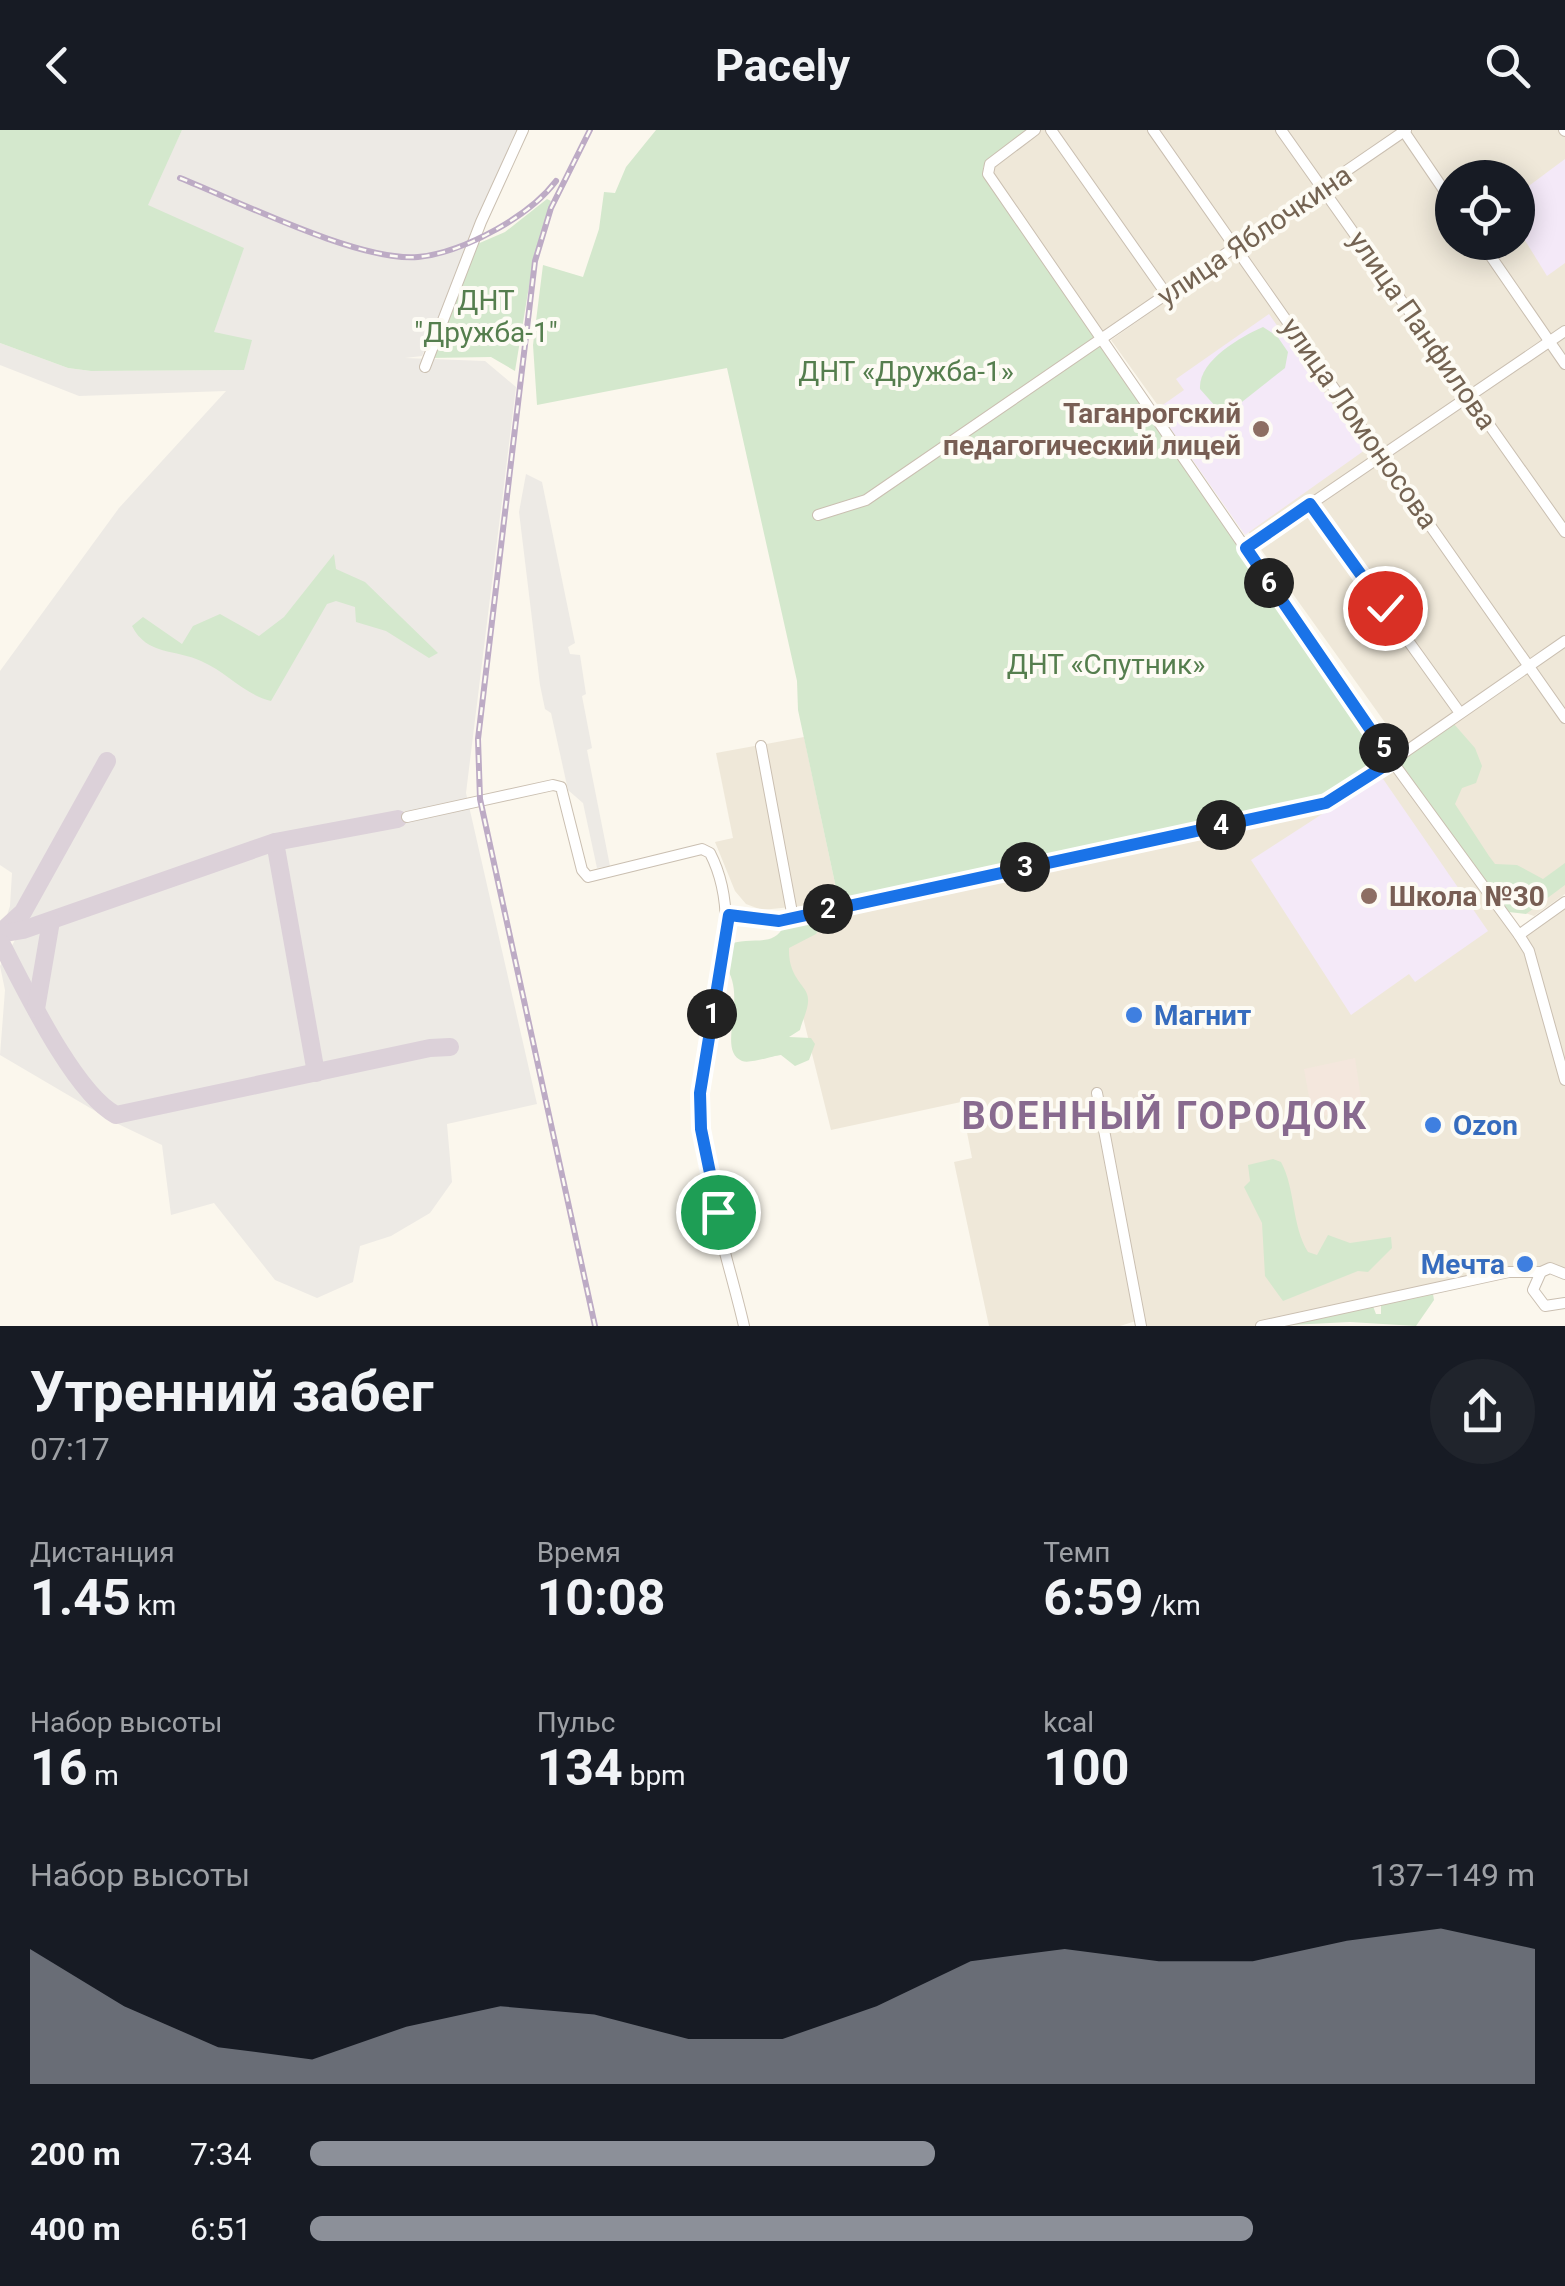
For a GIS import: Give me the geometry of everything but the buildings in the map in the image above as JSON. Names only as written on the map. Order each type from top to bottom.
[{"type":"street","points":[[425,367],[481,222],[523,130]]},
{"type":"street","points":[[1035,130],[990,164],[988,174],[1392,761],[1529,951],[1565,1080]]},
{"type":"street","points":[[1051,130],[1168,296]]},
{"type":"street","name":"улица Ломоносова","points":[[1153,130],[1565,718]]},
{"type":"street","name":"улица Панфилова","points":[[1281,130],[1565,532]]},
{"type":"street","points":[[1404,130],[1435,176]]},
{"type":"street","name":"улица Яблочкина","points":[[818,515],[866,500],[1100,338],[1238,249],[1404,130]]},
{"type":"street","points":[[1492,260],[1565,364]]},
{"type":"street","points":[[1246,548],[1565,331]]},
{"type":"street","points":[[1310,504],[1460,713]]},
{"type":"street","points":[[729,915],[779,921],[1314,808],[1392,761],[1565,642]]},
{"type":"street","points":[[761,746],[792,918]]},
{"type":"street","points":[[407,817],[485,798],[561,787],[582,870],[588,877],[702,849],[717,866],[729,915],[700,1093],[701,1129],[744,1326]]},
{"type":"street","points":[[1518,935],[1565,902]]},
{"type":"street","points":[[1097,1093],[1141,1326]]},
{"type":"street","points":[[1261,1326],[1509,1272],[1541,1272],[1550,1268],[1565,1274]]},
{"type":"street","points":[[1541,1272],[1533,1290],[1537,1300],[1555,1307],[1565,1303]]},
{"type":"shaded area","points":[[182,130],[519,130],[422,356],[405,358],[485,361],[516,387],[466,793],[537,1104],[447,1124],[452,1182],[430,1213],[391,1236],[360,1246],[353,1282],[317,1298],[275,1280],[214,1203],[171,1215],[162,1145],[114,1122],[0,1055],[5,990],[0,966],[18,935],[4,924],[10,906],[12,873],[0,865],[0,671],[119,508],[226,391],[79,396],[0,365],[0,343],[68,368],[91,371],[244,370],[214,333],[145,206]]},
{"type":"shaded area","points":[[1035,130],[1406,130],[1100,338],[988,174],[995,161]]},
{"type":"shaded area","points":[[1411,130],[1565,130],[1565,894],[1534,916],[1520,911],[1111,340]]},
{"type":"shaded area","points":[[1565,159],[1565,263],[1547,276],[1535,257],[1535,181]]},
{"type":"shaded area","name":"Таганрогский педагогический лицей","points":[[1269,314],[1365,450],[1245,535],[1157,409],[1184,390],[1176,379]]},
{"type":"shaded area","points":[[526,474],[542,482],[575,643],[568,647],[570,654],[580,655],[586,694],[582,696],[592,748],[587,750],[610,866],[597,868],[583,803],[568,790],[551,713],[545,709],[519,512]]},
{"type":"shaded area","points":[[804,737],[839,902],[762,910],[746,904],[735,891],[715,842],[733,838],[716,753]]},
{"type":"shaded area","points":[[1392,761],[1518,934],[1565,902],[1565,1274],[1509,1272],[1261,1326],[1141,1326],[1139,1320],[1120,1326],[989,1326],[954,1162],[972,1158],[961,1102],[831,1130],[779,921],[1314,808]]},
{"type":"shaded area","name":"Школа №30","points":[[1381,776],[1488,931],[1415,982],[1409,974],[1351,1015],[1251,860]]},
{"type":"shaded area","points":[[1355,1058],[1362,1105],[1313,1119],[1304,1069]]},
{"type":"green space","points":[[0,130],[182,130],[148,205],[244,248],[214,332],[252,340],[244,370],[91,371],[68,368],[0,343]]},
{"type":"green space","points":[[656,130],[1029,130],[983,167],[986,180],[1388,756],[1317,804],[839,902],[798,710],[797,681],[727,368],[537,405],[533,345],[543,265],[583,277],[599,229],[604,192],[615,193],[626,167]]},
{"type":"green space","name":"ДНТ \"Дружба-1\"","points":[[547,199],[551,201],[534,256],[515,371],[491,357],[429,358],[475,245],[505,232]]},
{"type":"green space","points":[[1263,327],[1277,336],[1288,352],[1285,368],[1233,409],[1216,407],[1200,389],[1206,369],[1232,344]]},
{"type":"green space","points":[[334,554],[336,569],[365,582],[438,653],[429,658],[386,631],[356,622],[355,607],[336,601],[327,604],[271,701],[201,661],[154,647],[138,636],[132,626],[143,617],[182,644],[193,626],[220,614],[259,636],[284,617]]},
{"type":"green space","points":[[1454,724],[1475,748],[1482,766],[1476,783],[1462,788],[1455,804],[1495,864],[1517,865],[1543,879],[1565,863],[1565,885],[1526,914],[1509,912],[1400,764],[1403,754]]},
{"type":"green space","points":[[819,917],[822,924],[816,934],[789,948],[792,968],[808,1003],[800,1030],[789,1037],[811,1038],[815,1044],[809,1060],[795,1066],[781,1055],[742,1061],[731,1046],[734,991],[724,965],[727,946],[773,938],[784,926]]},
{"type":"green space","points":[[1273,1159],[1281,1162],[1286,1173],[1308,1252],[1317,1255],[1328,1235],[1350,1243],[1391,1237],[1392,1248],[1368,1272],[1358,1271],[1283,1301],[1265,1276],[1262,1223],[1244,1187],[1250,1181],[1248,1165]]},
{"type":"green space","points":[[1433,1294],[1434,1300],[1416,1326],[1350,1322],[1268,1326],[1371,1301],[1376,1314],[1381,1314],[1381,1304]]},
{"type":"taxiway","points":[[0,933],[23,912],[107,761]]},
{"type":"taxiway","points":[[0,934],[23,930],[275,842],[398,819]]},
{"type":"taxiway","points":[[275,842],[316,1073]]},
{"type":"taxiway","points":[[36,1009],[51,921]]},
{"type":"taxiway","points":[[1,943],[67,1063],[100,1103],[116,1115],[430,1048],[450,1047]]},
{"type":"railway","points":[[590,130],[551,208],[535,261],[478,739],[480,799],[595,1326]]},
{"type":"railway","points":[[180,178],[332,240],[393,256],[418,257],[459,247],[497,229],[529,208],[556,181]]},
{"type":"place","name":"Таганрогский педагогический лицей","points":[[1261,429]]},
{"type":"place","name":"Школа №30","points":[[1369,896]]},
{"type":"place","name":"Магнит","points":[[1134,1015]]},
{"type":"place","name":"Ozon","points":[[1433,1125]]},
{"type":"place","name":"Мечта","points":[[1525,1264]]},
{"type":"district","name":"ВОЕННЫЙ ГОРОДОК","points":[[1165,1116]]},
{"type":"route","points":[[718,1212],[701,1129],[700,1093],[729,915],[779,921],[1326,803],[1392,761],[1246,548],[1310,504],[1385,608]]},
{"type":"park label","name":"ДНТ «Дружба-1»","points":[[906,371]]},
{"type":"park label","name":"ДНТ «Спутник»","points":[[1106,664]]}]
